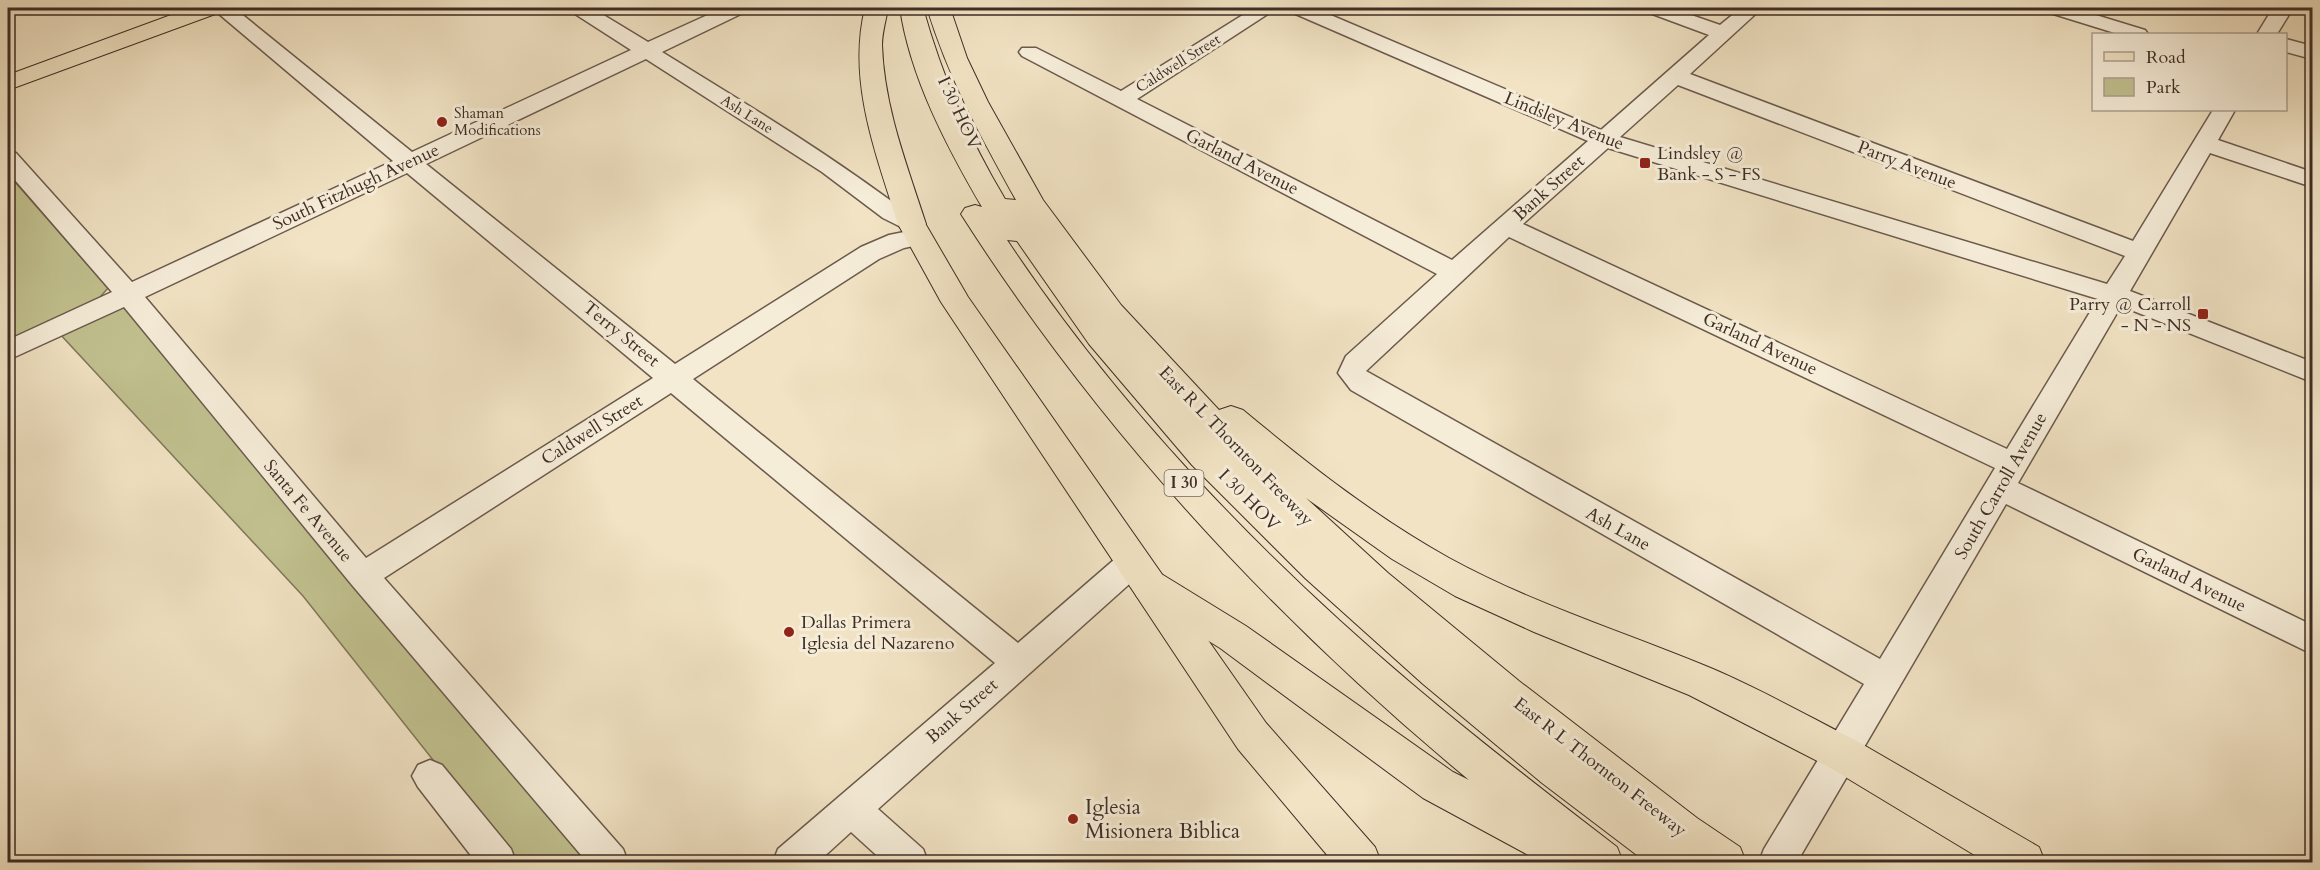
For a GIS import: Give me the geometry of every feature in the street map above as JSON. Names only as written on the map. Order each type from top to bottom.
[{"type":"main road","points":[[8,70],[174,8]]},
{"type":"main road","points":[[8,83],[210,8]]},
{"type":"main road","points":[[876,8],[870,43],[874,93],[881,128],[915,230],[962,311],[1252,736],[1360,862]]},
{"type":"main road","name":"I 30","points":[[891,8],[905,61],[922,106],[971,206],[1046,321],[1096,385],[1224,528],[1334,638],[1466,753],[1602,862]]},
{"type":"main road","name":"I 30 HOV","points":[[910,8],[938,91],[976,171],[1010,230],[1054,295],[1110,366],[1171,435],[1323,589],[1424,678],[1670,852]]},
{"type":"main road","name":"I 30 HOV","points":[[918,8],[944,83],[986,170],[1040,257],[1129,372],[1243,495],[1384,627],[1483,711],[1670,852]]},
{"type":"main road","name":"East R L Thornton Freeway","points":[[939,8],[955,58],[1000,150],[1060,245],[1110,312],[1271,488],[1375,584],[1505,693],[1670,852],[1725,862]]},
{"type":"main road","points":[[1110,312],[1303,478],[1357,519],[1413,555],[1539,619],[1684,675],[1841,753],[2024,862]]},
{"type":"main road","points":[[1142,573],[1438,784],[1582,862]]},
{"type":"street","name":"Terry Street","points":[[222,8],[408,162],[675,377],[717,415],[1018,662]]},
{"type":"street","name":"Ash Lane","points":[[579,8],[830,167],[915,230]]},
{"type":"street","name":"South Fitzhugh Avenue","points":[[8,351],[738,8]]},
{"type":"street","name":"Caldwell Street","points":[[1121,100],[1267,8]]},
{"type":"street","name":"Lindsley Avenue","points":[[1298,8],[1603,139],[2115,294]]},
{"type":"street","points":[[1654,8],[1723,33]]},
{"type":"street","name":"Bank Street","points":[[1352,373],[1356,363],[1454,272],[1752,8]]},
{"type":"street","points":[[2054,8],[2135,33]]},
{"type":"street","points":[[2267,33],[2276,9]]},
{"type":"street","points":[[2287,45],[2313,53]]},
{"type":"street","name":"Garland Avenue","points":[[1029,52],[1454,272]]},
{"type":"street","name":"Parry Avenue","points":[[1675,76],[2139,252]]},
{"type":"street","name":"South Carroll Avenue","points":[[1777,862],[1887,680],[2075,356],[2115,294],[2223,111]]},
{"type":"street","points":[[2204,142],[2313,180]]},
{"type":"street","name":"Santa Fe Avenue","points":[[8,159],[128,294],[363,576],[610,862]]},
{"type":"street","name":"Garland Avenue","points":[[1506,226],[2007,476],[2313,640]]},
{"type":"street","name":"Caldwell Street","points":[[363,576],[870,253],[898,241],[915,230]]},
{"type":"street","points":[[2115,294],[2313,372]]},
{"type":"street","name":"Ash Lane","points":[[1352,373],[1361,383],[1887,680]]},
{"type":"street","name":"Bank Street","points":[[791,862],[1018,662],[1142,573]]},
{"type":"street","points":[[430,776],[498,862]]},
{"type":"street","points":[[852,809],[910,862]]},
{"type":"green space","points":[[8,174],[108,288],[95,303],[125,308],[592,862],[514,862],[303,596],[59,333],[64,318],[8,344]]},
{"type":"place","name":"Shaman Modifications","points":[[442,122]]},
{"type":"place","name":"Lindsley @ Bank - S - FS","points":[[1645,163]]},
{"type":"place","name":"Parry @ Carroll - N - NS","points":[[2203,314]]},
{"type":"place","name":"Dallas Primera Iglesia del Nazareno","points":[[789,632]]},
{"type":"place","name":"Iglesia Misionera Biblica","points":[[1073,819]]}]
